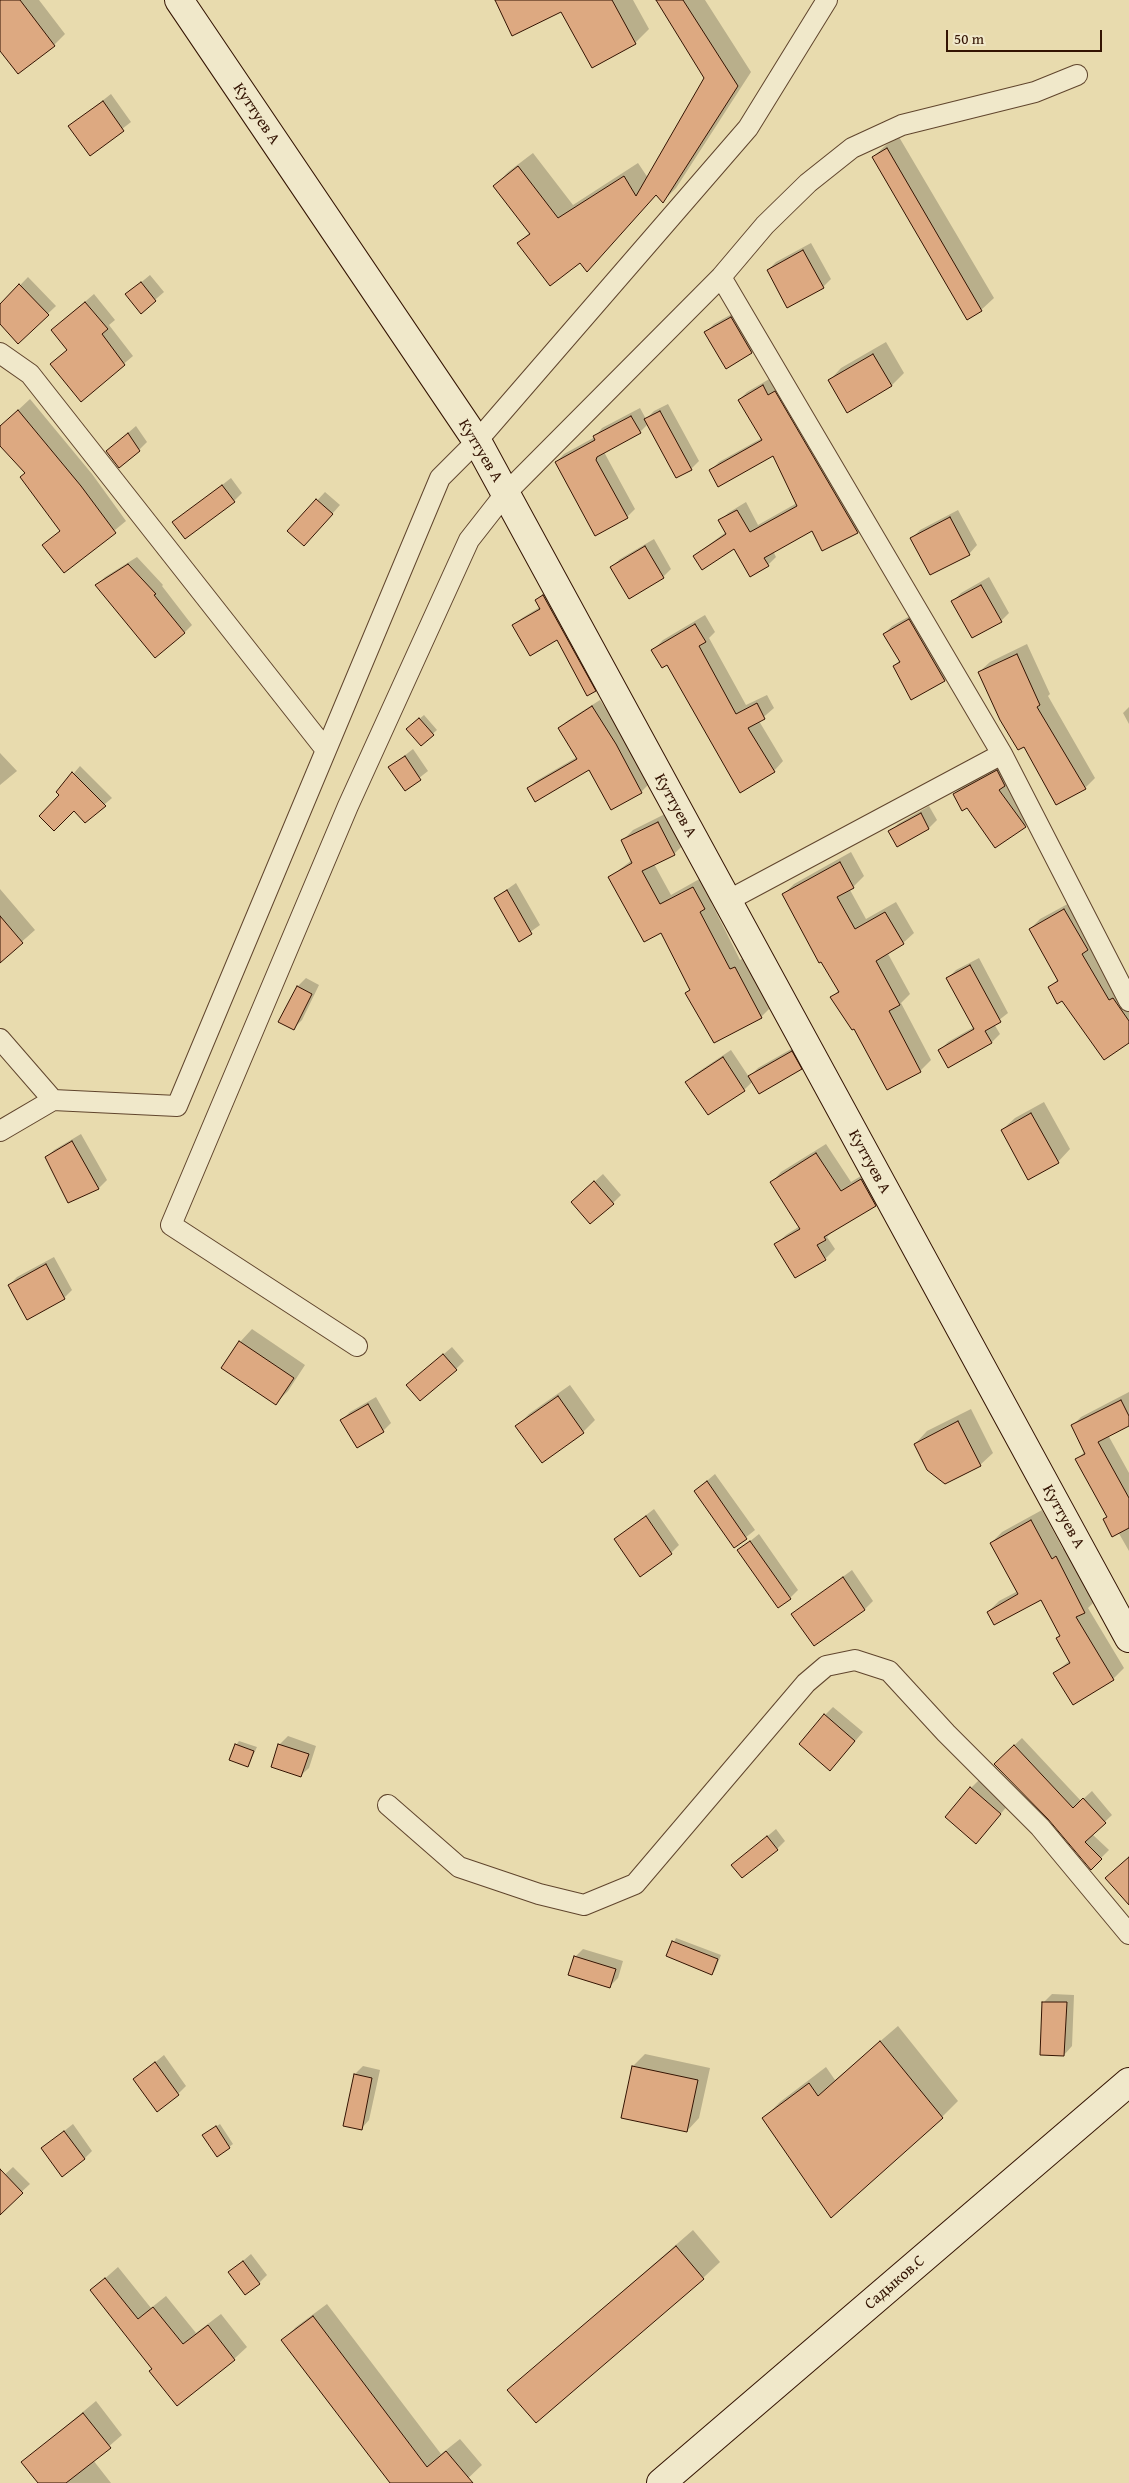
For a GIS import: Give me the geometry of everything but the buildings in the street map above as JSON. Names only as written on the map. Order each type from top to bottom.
[{"type":"street","name":"Куттуев А","points":[[179,0],[477,441],[1129,1638]]},
{"type":"street","points":[[0,1131],[53,1100],[177,1106],[440,478],[477,441],[748,128],[827,0]]},
{"type":"street","points":[[357,1346],[171,1226],[348,806],[469,540],[505,494],[722,278],[765,225],[808,183],[852,148],[902,126],[1035,92],[1077,75]]},
{"type":"street","points":[[722,278],[1002,754],[1129,1001]]},
{"type":"street","points":[[0,353],[30,374],[326,750]]},
{"type":"street","points":[[727,902],[1002,754]]},
{"type":"street","points":[[0,1039],[53,1100]]},
{"type":"street","points":[[388,1805],[458,1867],[539,1894],[584,1905],[635,1884],[806,1683],[826,1666],[855,1660],[889,1671],[946,1733],[1040,1827],[1129,1934]]},
{"type":"street","name":"Садыков.С","points":[[661,2483],[1129,2082]]}]
